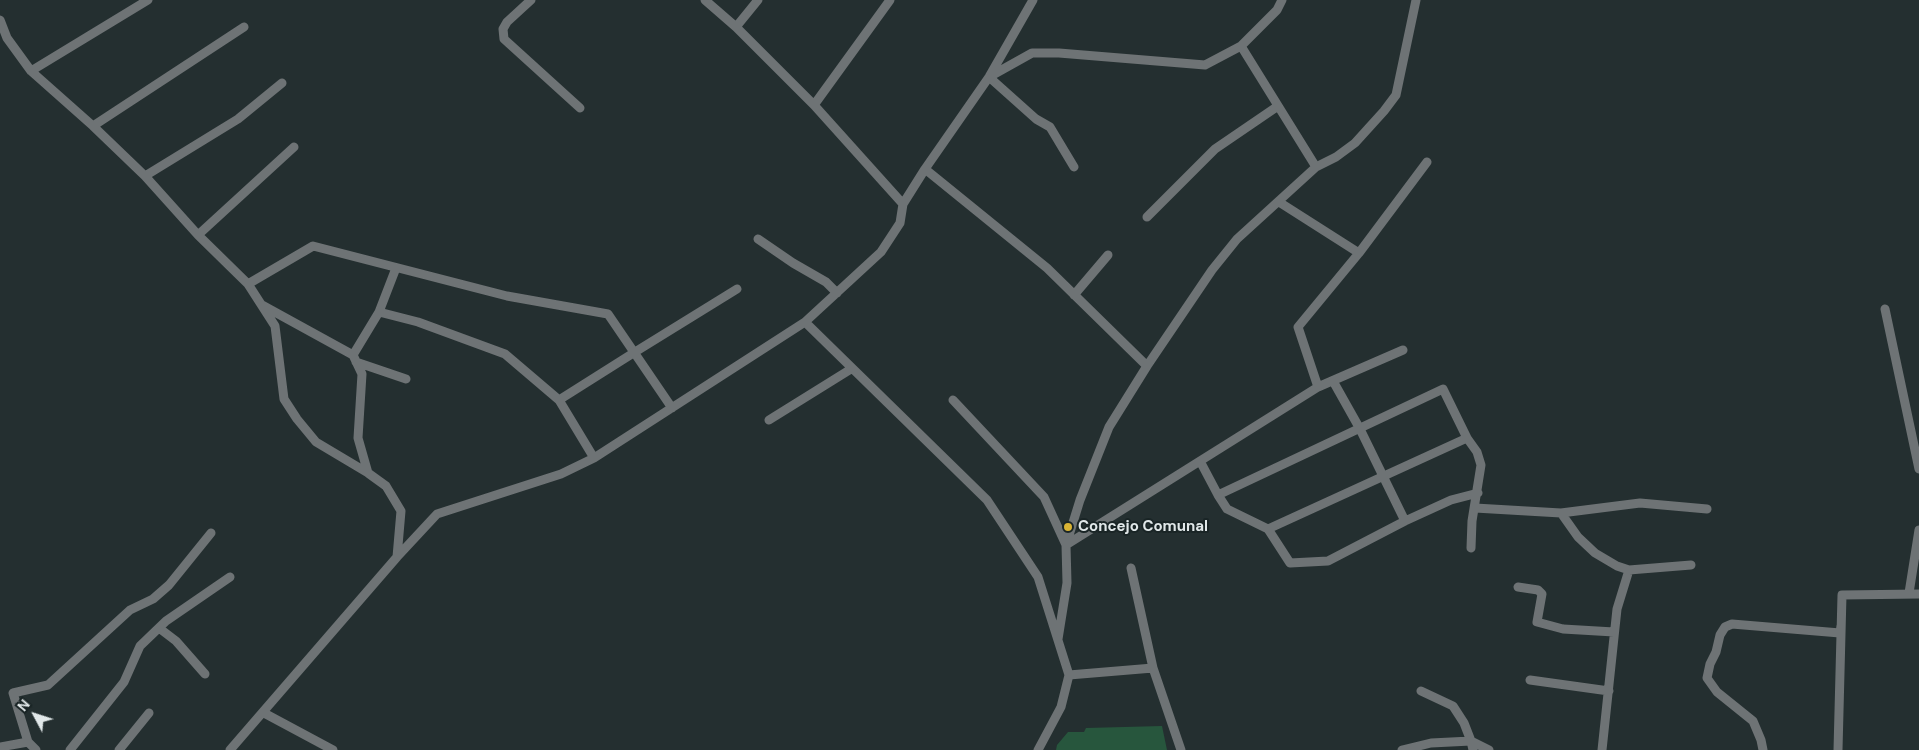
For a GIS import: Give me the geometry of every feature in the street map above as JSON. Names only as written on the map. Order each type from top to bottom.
[{"type":"street","points":[[31,71],[148,0]]},
{"type":"street","points":[[531,0],[507,22],[504,29],[504,39],[580,108]]},
{"type":"street","points":[[705,0],[736,27],[814,105],[903,204]]},
{"type":"street","points":[[736,27],[758,0]]},
{"type":"street","points":[[814,105],[890,0]]},
{"type":"street","points":[[230,750],[264,713],[397,557],[437,514],[560,474],[594,458],[805,322],[881,252],[900,223],[903,204],[989,77],[1032,0]]},
{"type":"street","points":[[989,77],[1032,53],[1059,53],[1205,65],[1241,46],[1277,10],[1282,0]]},
{"type":"street","points":[[1058,639],[1067,582],[1066,545],[1080,500],[1108,427],[1212,270],[1237,239],[1316,167],[1354,143],[1384,111],[1396,95],[1416,0]]},
{"type":"street","points":[[0,20],[7,38],[31,71],[93,126],[145,176],[198,235],[248,284],[275,326],[284,399],[297,420],[316,442],[386,486],[401,511],[397,557]]},
{"type":"street","points":[[93,126],[244,27]]},
{"type":"street","points":[[1241,46],[1316,167]]},
{"type":"street","points":[[989,77],[1036,119],[1050,127],[1074,167]]},
{"type":"street","points":[[145,176],[238,120],[282,83]]},
{"type":"street","points":[[1147,217],[1215,149],[1278,106]]},
{"type":"street","points":[[198,235],[294,147]]},
{"type":"street","points":[[1318,387],[1298,327],[1359,253],[1427,162]]},
{"type":"street","points":[[925,169],[1046,268],[1147,366]]},
{"type":"street","points":[[1278,202],[1359,253]]},
{"type":"street","points":[[758,239],[793,264],[826,282],[837,293]]},
{"type":"street","points":[[248,284],[313,246],[507,296],[608,314],[672,408]]},
{"type":"street","points":[[1074,295],[1108,255]]},
{"type":"street","points":[[355,358],[379,312],[396,268]]},
{"type":"street","points":[[559,400],[737,289]]},
{"type":"street","points":[[262,305],[355,358],[406,379]]},
{"type":"street","points":[[1885,309],[1919,469]]},
{"type":"street","points":[[379,312],[418,322],[505,354],[559,400],[594,458]]},
{"type":"street","points":[[805,322],[987,500],[1038,577],[1068,675],[1061,706],[1038,750]]},
{"type":"street","points":[[1066,545],[1318,387],[1404,350]]},
{"type":"street","points":[[355,358],[362,374],[358,438],[368,473]]},
{"type":"street","points":[[770,420],[852,369]]},
{"type":"street","points":[[1333,381],[1360,429],[1405,521]]},
{"type":"street","points":[[1218,495],[1443,389],[1481,465],[1472,521],[1471,548]]},
{"type":"street","points":[[953,400],[1044,497],[1066,545]]},
{"type":"street","points":[[1268,529],[1467,438]]},
{"type":"street","points":[[1200,461],[1227,509],[1268,529],[1290,563],[1328,561],[1405,521],[1451,500],[1478,493]]},
{"type":"street","points":[[1475,508],[1562,513],[1640,503],[1707,509]]},
{"type":"street","points":[[1562,513],[1578,537],[1595,554],[1617,566],[1629,570],[1691,565]]},
{"type":"street","points":[[1909,593],[1919,530]]},
{"type":"street","points":[[36,750],[28,742],[13,693],[48,685],[130,610],[152,599],[169,585],[211,533]]},
{"type":"street","points":[[1131,568],[1153,668],[1181,750]]},
{"type":"street","points":[[1602,750],[1617,609],[1629,570]]},
{"type":"street","points":[[70,750],[124,682],[140,646],[166,621],[230,578]]},
{"type":"street","points":[[1518,587],[1538,590],[1542,594],[1537,622],[1563,628],[1614,632]]},
{"type":"street","points":[[1838,750],[1842,594],[1919,594]]},
{"type":"street","points":[[1762,750],[1761,740],[1754,721],[1717,692],[1707,678],[1720,635],[1725,627],[1732,624],[1840,633],[1841,626]]},
{"type":"street","points":[[160,628],[176,641],[206,674]]},
{"type":"street","points":[[1068,675],[1153,668]]},
{"type":"street","points":[[1530,680],[1609,691]]},
{"type":"street","points":[[1421,691],[1453,706],[1464,723],[1472,745]]},
{"type":"street","points":[[119,750],[149,713]]},
{"type":"street","points":[[264,713],[333,750]]},
{"type":"street","points":[[0,747],[28,742]]},
{"type":"street","points":[[1402,750],[1430,743],[1472,745],[1489,750]]},
{"type":"green space","points":[[1162,726],[1167,750],[1056,750],[1057,745],[1068,732],[1084,732],[1086,728]]},
{"type":"place","name":"Concejo Comunal","points":[[1068,527]]}]
